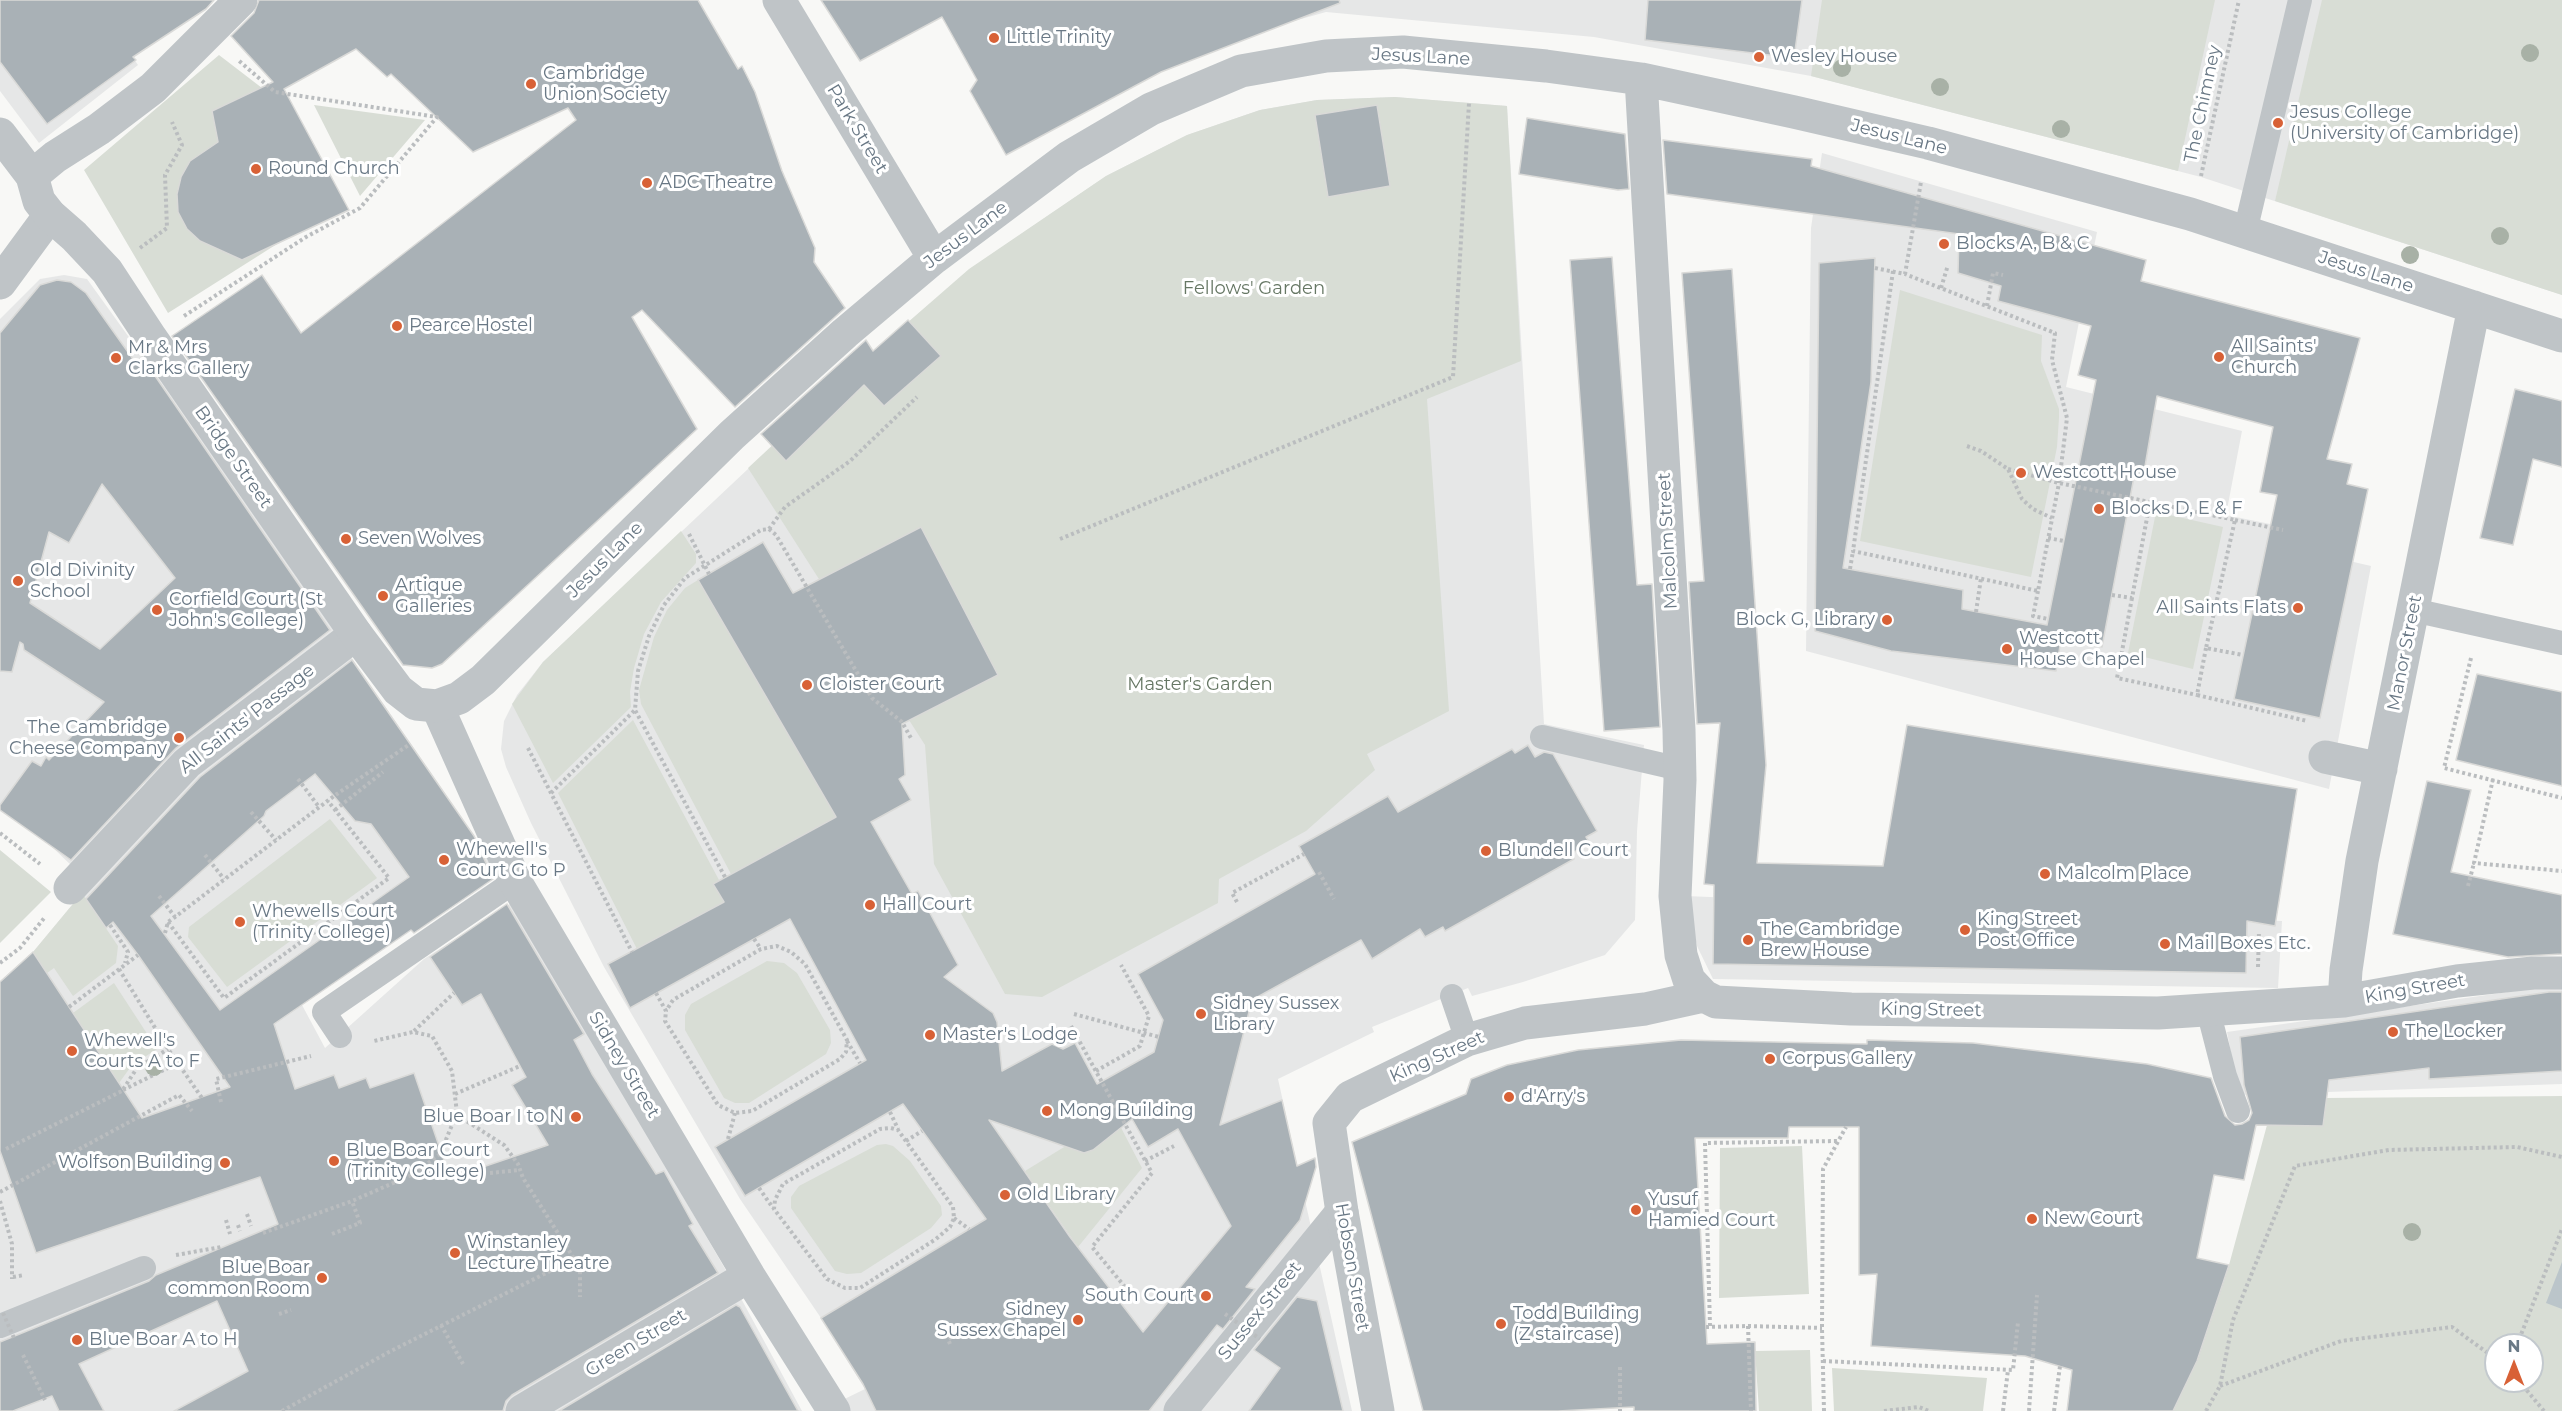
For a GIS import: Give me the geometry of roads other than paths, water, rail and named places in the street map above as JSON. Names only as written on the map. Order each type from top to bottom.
[{"type":"street","points":[[32,176],[55,157],[99,129],[153,88],[241,0]]},
{"type":"street","name":"Park Street","points":[[779,0],[934,258]]},
{"type":"street","name":"Jesus Lane","points":[[437,706],[459,698],[483,680],[732,435],[845,333],[934,258],[1069,157],[1151,109],[1241,71],[1326,56],[1403,52],[1546,66],[1641,79],[1928,143],[2190,214],[2562,336]]},
{"type":"street","name":"Malcolm Street","points":[[1641,79],[1680,769],[1675,896],[1680,945],[1689,980],[1704,996]]},
{"type":"street","name":"Bridge Street","points":[[0,134],[32,176],[39,201],[50,215],[107,270],[150,338],[356,634],[398,690],[416,704],[437,706]]},
{"type":"street","points":[[0,283],[50,215]]},
{"type":"street","name":"Manor Street","points":[[2344,1001],[2346,970],[2362,861],[2474,307]]},
{"type":"street","name":"All Saints' Passage","points":[[70,888],[187,763],[356,634]]},
{"type":"street","name":"Sidney Street","points":[[437,706],[515,881],[749,1276],[834,1411]]},
{"type":"street","points":[[2325,757],[2381,769]]},
{"type":"street","name":"King Street","points":[[1329,1123],[1350,1097],[1467,1040],[1525,1023],[1645,1009],[1704,996],[1716,1002],[1851,1009],[2158,1013],[2344,1001],[2457,981],[2533,973],[2562,973]]},
{"type":"street","name":"Hobson Street","points":[[1329,1123],[1342,1212],[1378,1411]]},
{"type":"street","name":"Sussex Street","points":[[1180,1411],[1342,1212]]},
{"type":"street","name":"Green Street","points":[[522,1411],[749,1276]]},
{"type":"lane","points":[[2245,232],[2300,0]]},
{"type":"lane","points":[[2414,610],[2562,643]]},
{"type":"lane","points":[[1542,737],[1680,769]]},
{"type":"lane","points":[[340,1036],[324,1012],[515,881]]},
{"type":"lane","points":[[1452,996],[1467,1040]]},
{"type":"lane","points":[[2208,1010],[2225,1076],[2238,1111]]},
{"type":"lane","points":[[6,1326],[144,1268]]},
{"type":"place","name":"Little Trinity","points":[[994,38]]},
{"type":"place","name":"Wesley House","points":[[1759,57]]},
{"type":"place","name":"Cambridge Union Society","points":[[531,84]]},
{"type":"place","name":"Jesus College (University of Cambridge)","points":[[2278,123]]},
{"type":"place","name":"Round Church","points":[[256,169]]},
{"type":"place","name":"ADC Theatre","points":[[647,183]]},
{"type":"place","name":"Blocks A, B & C","points":[[1944,244]]},
{"type":"place","name":"Pearce Hostel","points":[[397,326]]},
{"type":"place","name":"All Saints' Church","points":[[2219,357]]},
{"type":"place","name":"Mr & Mrs Clarks Gallery","points":[[116,358]]},
{"type":"place","name":"Westcott House","points":[[2021,473]]},
{"type":"place","name":"Blocks D, E & F","points":[[2099,509]]},
{"type":"place","name":"Seven Wolves","points":[[346,539]]},
{"type":"place","name":"Old Divinity School","points":[[18,581]]},
{"type":"place","name":"Artique Galleries","points":[[383,596]]},
{"type":"place","name":"All Saints Flats","points":[[2298,608]]},
{"type":"place","name":"Corfield Court (St John's College)","points":[[157,610]]},
{"type":"place","name":"Block G, Library","points":[[1887,620]]},
{"type":"place","name":"Westcott House Chapel","points":[[2007,649]]},
{"type":"place","name":"Cloister Court","points":[[807,685]]},
{"type":"place","name":"The Cambridge Cheese Company","points":[[179,738]]},
{"type":"place","name":"Blundell Court","points":[[1486,851]]},
{"type":"place","name":"Whewell's Court G to P","points":[[444,860]]},
{"type":"place","name":"Malcolm Place","points":[[2045,874]]},
{"type":"place","name":"Hall Court","points":[[870,905]]},
{"type":"place","name":"Whewells Court (Trinity College)","points":[[240,922]]},
{"type":"place","name":"King Street Post Office","points":[[1965,930]]},
{"type":"place","name":"The Cambridge Brew House","points":[[1748,940]]},
{"type":"place","name":"Mail Boxes Etc.","points":[[2165,944]]},
{"type":"place","name":"Sidney Sussex Library","points":[[1201,1014]]},
{"type":"place","name":"The Locker","points":[[2393,1032]]},
{"type":"place","name":"Master's Lodge","points":[[930,1035]]},
{"type":"place","name":"Whewell's Courts A to F","points":[[72,1051]]},
{"type":"place","name":"Corpus Gallery","points":[[1770,1059]]},
{"type":"place","name":"d'Arry's","points":[[1509,1097]]},
{"type":"place","name":"Mong Building","points":[[1047,1111]]},
{"type":"place","name":"Blue Boar I to N","points":[[576,1117]]},
{"type":"place","name":"Blue Boar Court (Trinity College)","points":[[334,1161]]},
{"type":"place","name":"Wolfson Building","points":[[225,1163]]},
{"type":"place","name":"Old Library","points":[[1005,1195]]},
{"type":"place","name":"Yusuf Hamied Court","points":[[1636,1210]]},
{"type":"place","name":"New Court","points":[[2032,1219]]},
{"type":"place","name":"Winstanley Lecture Theatre","points":[[455,1253]]},
{"type":"place","name":"Blue Boar common Room","points":[[322,1278]]},
{"type":"place","name":"South Court","points":[[1206,1296]]},
{"type":"place","name":"Sidney Sussex Chapel","points":[[1078,1320]]},
{"type":"place","name":"Todd Building (Z staircase)","points":[[1501,1324]]},
{"type":"place","name":"Blue Boar A to H","points":[[77,1340]]},
{"type":"park label","name":"Fellows' Garden","points":[[1254,289]]},
{"type":"park label","name":"Master's Garden","points":[[1200,685]]}]
